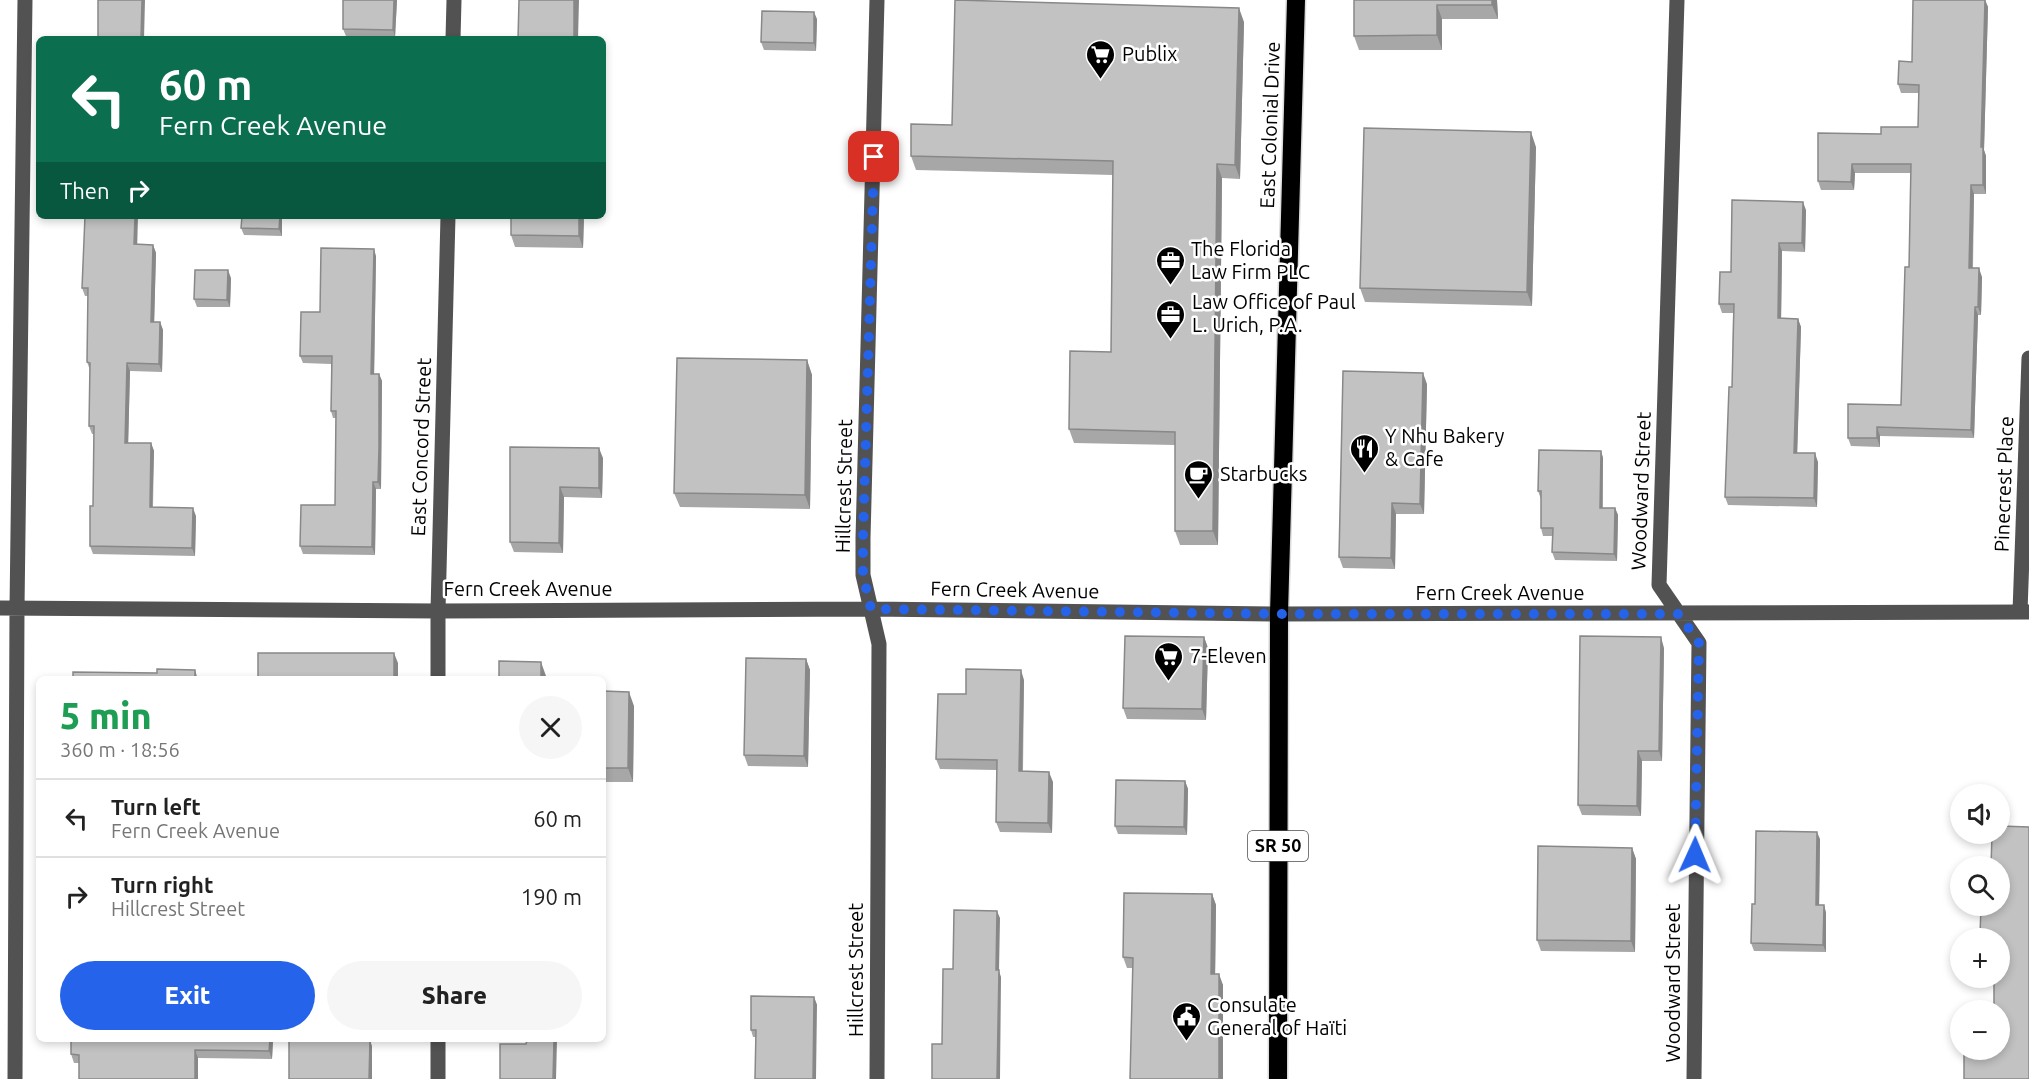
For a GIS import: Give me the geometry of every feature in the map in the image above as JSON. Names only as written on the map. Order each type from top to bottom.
[{"type":"highway","name":"East Colonial Drive","points":[[1278,1079],[1279,614],[1296,0]]},
{"type":"street","points":[[15,1079],[17,608],[25,0]]},
{"type":"street","points":[[453,36],[454,0]]},
{"type":"street","name":"Hillcrest Street","points":[[877,1079],[879,644],[863,575],[863,538],[878,0]]},
{"type":"street","name":"Woodward Street","points":[[1677,0],[1659,585],[1699,643],[1694,1079]]},
{"type":"street","name":"East Concord Street","points":[[438,676],[448,219]]},
{"type":"street","name":"Pinecrest Place","points":[[2025,612],[2029,358]]},
{"type":"street","name":"Fern Creek Avenue","points":[[0,608],[438,611],[871,609],[1279,614],[2025,612]]},
{"type":"street","points":[[438,1042],[438,1079]]},
{"type":"building","points":[[98,0],[142,0],[141,36],[98,36]]},
{"type":"building","points":[[343,0],[394,0],[393,30],[343,29]]},
{"type":"building","points":[[519,0],[574,0],[574,36],[518,36]]},
{"type":"building","points":[[955,0],[1239,8],[1235,165],[1217,164],[1213,531],[1175,531],[1175,432],[1069,429],[1070,351],[1111,352],[1113,161],[911,156],[911,124],[952,125]]},
{"type":"building","points":[[1354,0],[1492,0],[1492,5],[1437,5],[1437,35],[1354,36]]},
{"type":"building","points":[[1913,0],[1985,0],[1981,147],[1983,147],[1983,185],[1971,185],[1969,268],[1979,268],[1978,307],[1975,307],[1971,430],[1877,427],[1877,438],[1848,438],[1848,404],[1901,405],[1905,267],[1909,267],[1911,164],[1852,164],[1851,182],[1818,181],[1818,133],[1881,134],[1881,127],[1918,127],[1919,85],[1898,84],[1899,61],[1912,62]]},
{"type":"building","points":[[762,11],[814,12],[814,43],[761,42]]},
{"type":"building","points":[[1364,128],[1531,132],[1527,292],[1360,288]]},
{"type":"building","points":[[1732,200],[1803,202],[1802,243],[1779,243],[1778,318],[1798,319],[1794,453],[1815,453],[1814,498],[1725,497],[1729,387],[1732,387],[1734,304],[1719,304],[1720,272],[1731,272]]},
{"type":"building","points":[[85,219],[135,219],[134,244],[153,245],[151,322],[160,322],[159,364],[127,363],[125,443],[151,443],[150,507],[193,508],[192,548],[90,546],[94,426],[89,426],[88,288],[82,288]]},
{"type":"building","points":[[242,219],[280,219],[279,229],[241,228]]},
{"type":"building","points":[[511,219],[579,219],[579,236],[511,235]]},
{"type":"building","points":[[321,248],[374,249],[371,374],[379,374],[379,448],[378,482],[373,482],[372,547],[300,546],[301,505],[335,505],[336,411],[331,411],[332,356],[300,356],[301,312],[320,312]]},
{"type":"building","points":[[195,270],[228,270],[227,300],[194,299]]},
{"type":"building","points":[[677,358],[807,360],[805,495],[674,493]]},
{"type":"building","points":[[1343,371],[1423,373],[1420,504],[1392,503],[1391,558],[1339,557]]},
{"type":"building","points":[[510,447],[599,448],[599,488],[560,487],[559,543],[510,542]]},
{"type":"building","points":[[1539,450],[1601,451],[1600,508],[1615,508],[1614,554],[1552,552],[1553,528],[1541,528],[1541,491],[1538,491]]},
{"type":"building","points":[[1125,636],[1204,637],[1202,709],[1123,708]]},
{"type":"building","points":[[1580,636],[1661,637],[1659,751],[1638,751],[1637,806],[1578,805]]},
{"type":"building","points":[[258,653],[394,653],[394,676],[258,676]]},
{"type":"building","points":[[746,658],[806,659],[804,756],[744,755]]},
{"type":"building","points":[[499,661],[541,662],[541,676],[499,676]]},
{"type":"building","points":[[157,669],[195,670],[195,676],[73,676],[73,672],[157,673]]},
{"type":"building","points":[[966,669],[1021,670],[1019,771],[1049,772],[1048,823],[996,822],[997,760],[936,759],[938,694],[966,694]]},
{"type":"building","points":[[606,691],[629,692],[628,768],[606,768]]},
{"type":"building","points":[[1116,780],[1185,781],[1184,827],[1115,826]]},
{"type":"building","points":[[2010,826],[2029,827],[2029,1079],[1964,1079],[1964,1060],[2010,1060],[2010,1000],[1994,1000],[1994,988],[2010,988],[2010,928],[1980,928],[1981,916],[2010,916],[2010,856],[1991,856],[1992,844],[2010,844]]},
{"type":"building","points":[[1756,831],[1817,832],[1816,905],[1824,905],[1823,945],[1751,943],[1752,904],[1755,904]]},
{"type":"building","points":[[1538,846],[1632,848],[1631,941],[1537,940]]},
{"type":"building","points":[[1124,893],[1212,894],[1211,974],[1219,974],[1219,1079],[1130,1079],[1133,958],[1123,957]]},
{"type":"building","points":[[954,910],[997,911],[996,970],[999,970],[997,1079],[932,1079],[932,1044],[942,1044],[943,969],[953,969]]},
{"type":"building","points":[[751,996],[814,997],[813,1079],[755,1079],[756,1030],[751,1030]]},
{"type":"building","points":[[71,1042],[270,1042],[269,1051],[195,1050],[195,1079],[79,1079],[79,1055],[71,1054]]},
{"type":"building","points":[[289,1042],[370,1042],[369,1079],[289,1079]]},
{"type":"building","points":[[526,1042],[554,1042],[553,1079],[500,1079],[500,1044],[526,1044]]},
{"type":"place","name":"Publix","points":[[1101,80]]},
{"type":"place","name":"The Florida Law Firm PLC","points":[[1170,286]]},
{"type":"place","name":"Law Office of Paul L. Urich, P.A.","points":[[1171,340]]},
{"type":"place","name":"Y Nhu Bakery & Cafe","points":[[1364,474]]},
{"type":"place","name":"Starbucks","points":[[1199,500]]},
{"type":"place","name":"7-Eleven","points":[[1169,682]]},
{"type":"place","name":"Consulate General of Haïti","points":[[1186,1042]]},
{"type":"route","points":[[874,157],[863,538],[863,575],[871,609],[1279,614],[1679,614],[1699,643],[1695,855]]}]
